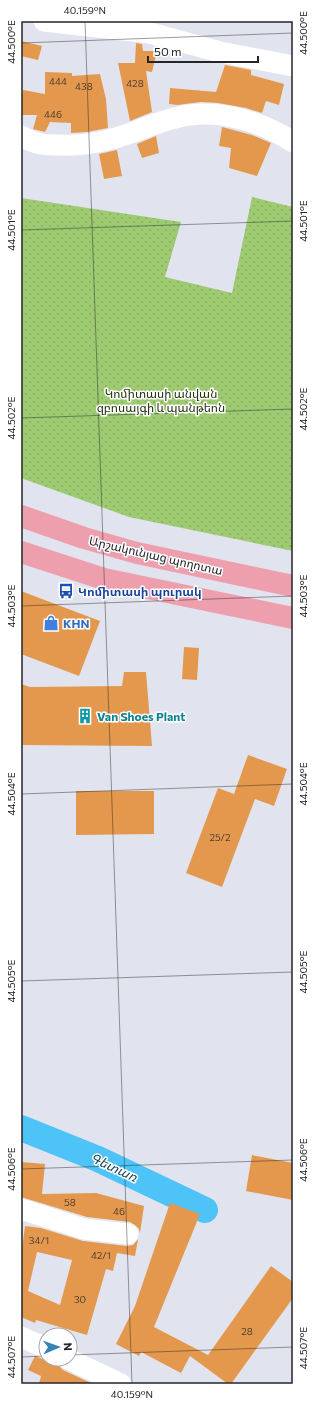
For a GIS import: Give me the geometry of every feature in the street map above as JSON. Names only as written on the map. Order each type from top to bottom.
[{"type":"main road","name":"Արշակունյաց պողոտա","points":[[21,516],[84,538],[136,553],[293,586]]},
{"type":"main road","points":[[21,552],[104,579],[293,618]]},
{"type":"street","points":[[44,21],[150,33],[220,52],[293,66]]},
{"type":"street","points":[[21,136],[35,143],[75,145],[102,142],[165,120],[204,114],[219,115],[259,124],[293,142]]},
{"type":"street","points":[[21,1209],[84,1229],[128,1234]]},
{"type":"street","points":[[21,1337],[38,1344]]},
{"type":"street","points":[[78,1364],[121,1384]]},
{"type":"green space","name":"Կոմիտասի անվան զբոսայգի և պանթեոն","points":[[252,197],[293,207],[293,551],[129,517],[21,478],[21,198],[181,222],[165,277],[232,293]]},
{"type":"building","points":[[21,41],[42,46],[38,60],[21,56]]},
{"type":"building","points":[[136,43],[142,44],[143,51],[157,51],[152,72],[146,71],[152,112],[130,121],[118,63],[135,63]]},
{"type":"building","points":[[225,65],[251,70],[251,75],[284,84],[279,105],[266,101],[262,113],[246,108],[218,103],[201,102],[177,105],[169,104],[170,88],[216,92]]},
{"type":"building","points":[[45,72],[72,73],[72,76],[100,74],[106,99],[108,128],[71,133],[71,123],[50,122],[45,132],[33,129],[37,115],[21,115],[21,95],[22,96],[23,90],[45,94]]},
{"type":"building","points":[[222,127],[252,135],[271,143],[257,176],[229,168],[231,148],[219,146]]},
{"type":"building","points":[[156,136],[159,153],[142,158],[137,144]]},
{"type":"building","points":[[117,150],[122,176],[104,179],[99,154]]},
{"type":"building","points":[[21,591],[100,621],[79,676],[21,654]]},
{"type":"building","points":[[184,647],[199,648],[197,680],[182,679]]},
{"type":"building","name":"Van Shoes Plant","points":[[124,672],[146,672],[152,746],[21,745],[21,684],[30,687],[122,686]]},
{"type":"building","points":[[248,755],[287,769],[274,806],[255,799],[222,887],[186,873],[218,788],[234,794]]},
{"type":"building","points":[[76,791],[154,791],[154,834],[76,835]]},
{"type":"building","points":[[252,1155],[293,1163],[293,1200],[246,1191]]},
{"type":"building","points":[[21,1162],[45,1164],[42,1194],[96,1193],[144,1206],[140,1233],[139,1229],[130,1222],[87,1217],[21,1197]]},
{"type":"building","points":[[170,1203],[200,1214],[154,1327],[208,1355],[271,1266],[293,1282],[293,1298],[231,1384],[228,1384],[190,1356],[181,1373],[141,1352],[139,1356],[116,1344],[135,1306]]},
{"type":"building","points":[[25,1226],[41,1228],[83,1241],[127,1246],[133,1245],[138,1239],[135,1256],[117,1253],[113,1271],[106,1269],[87,1335],[78,1332],[78,1327],[60,1327],[36,1320],[35,1323],[21,1317],[21,1249]],"holes":[[[37,1252],[72,1260],[60,1305],[28,1291]]]},
{"type":"building","points":[[35,1356],[38,1357],[38,1367],[60,1367],[63,1370],[93,1384],[39,1384],[41,1376],[28,1370]]},
{"type":"waterway","name":"Գետառ","points":[[21,1128],[98,1159],[205,1210]]},
{"type":"place","name":"Կոմիտասի պուրակ","points":[[66,591]]},
{"type":"place","name":"KHN","points":[[51,623]]},
{"type":"place","name":"Van Shoes Plant","points":[[85,716]]}]
